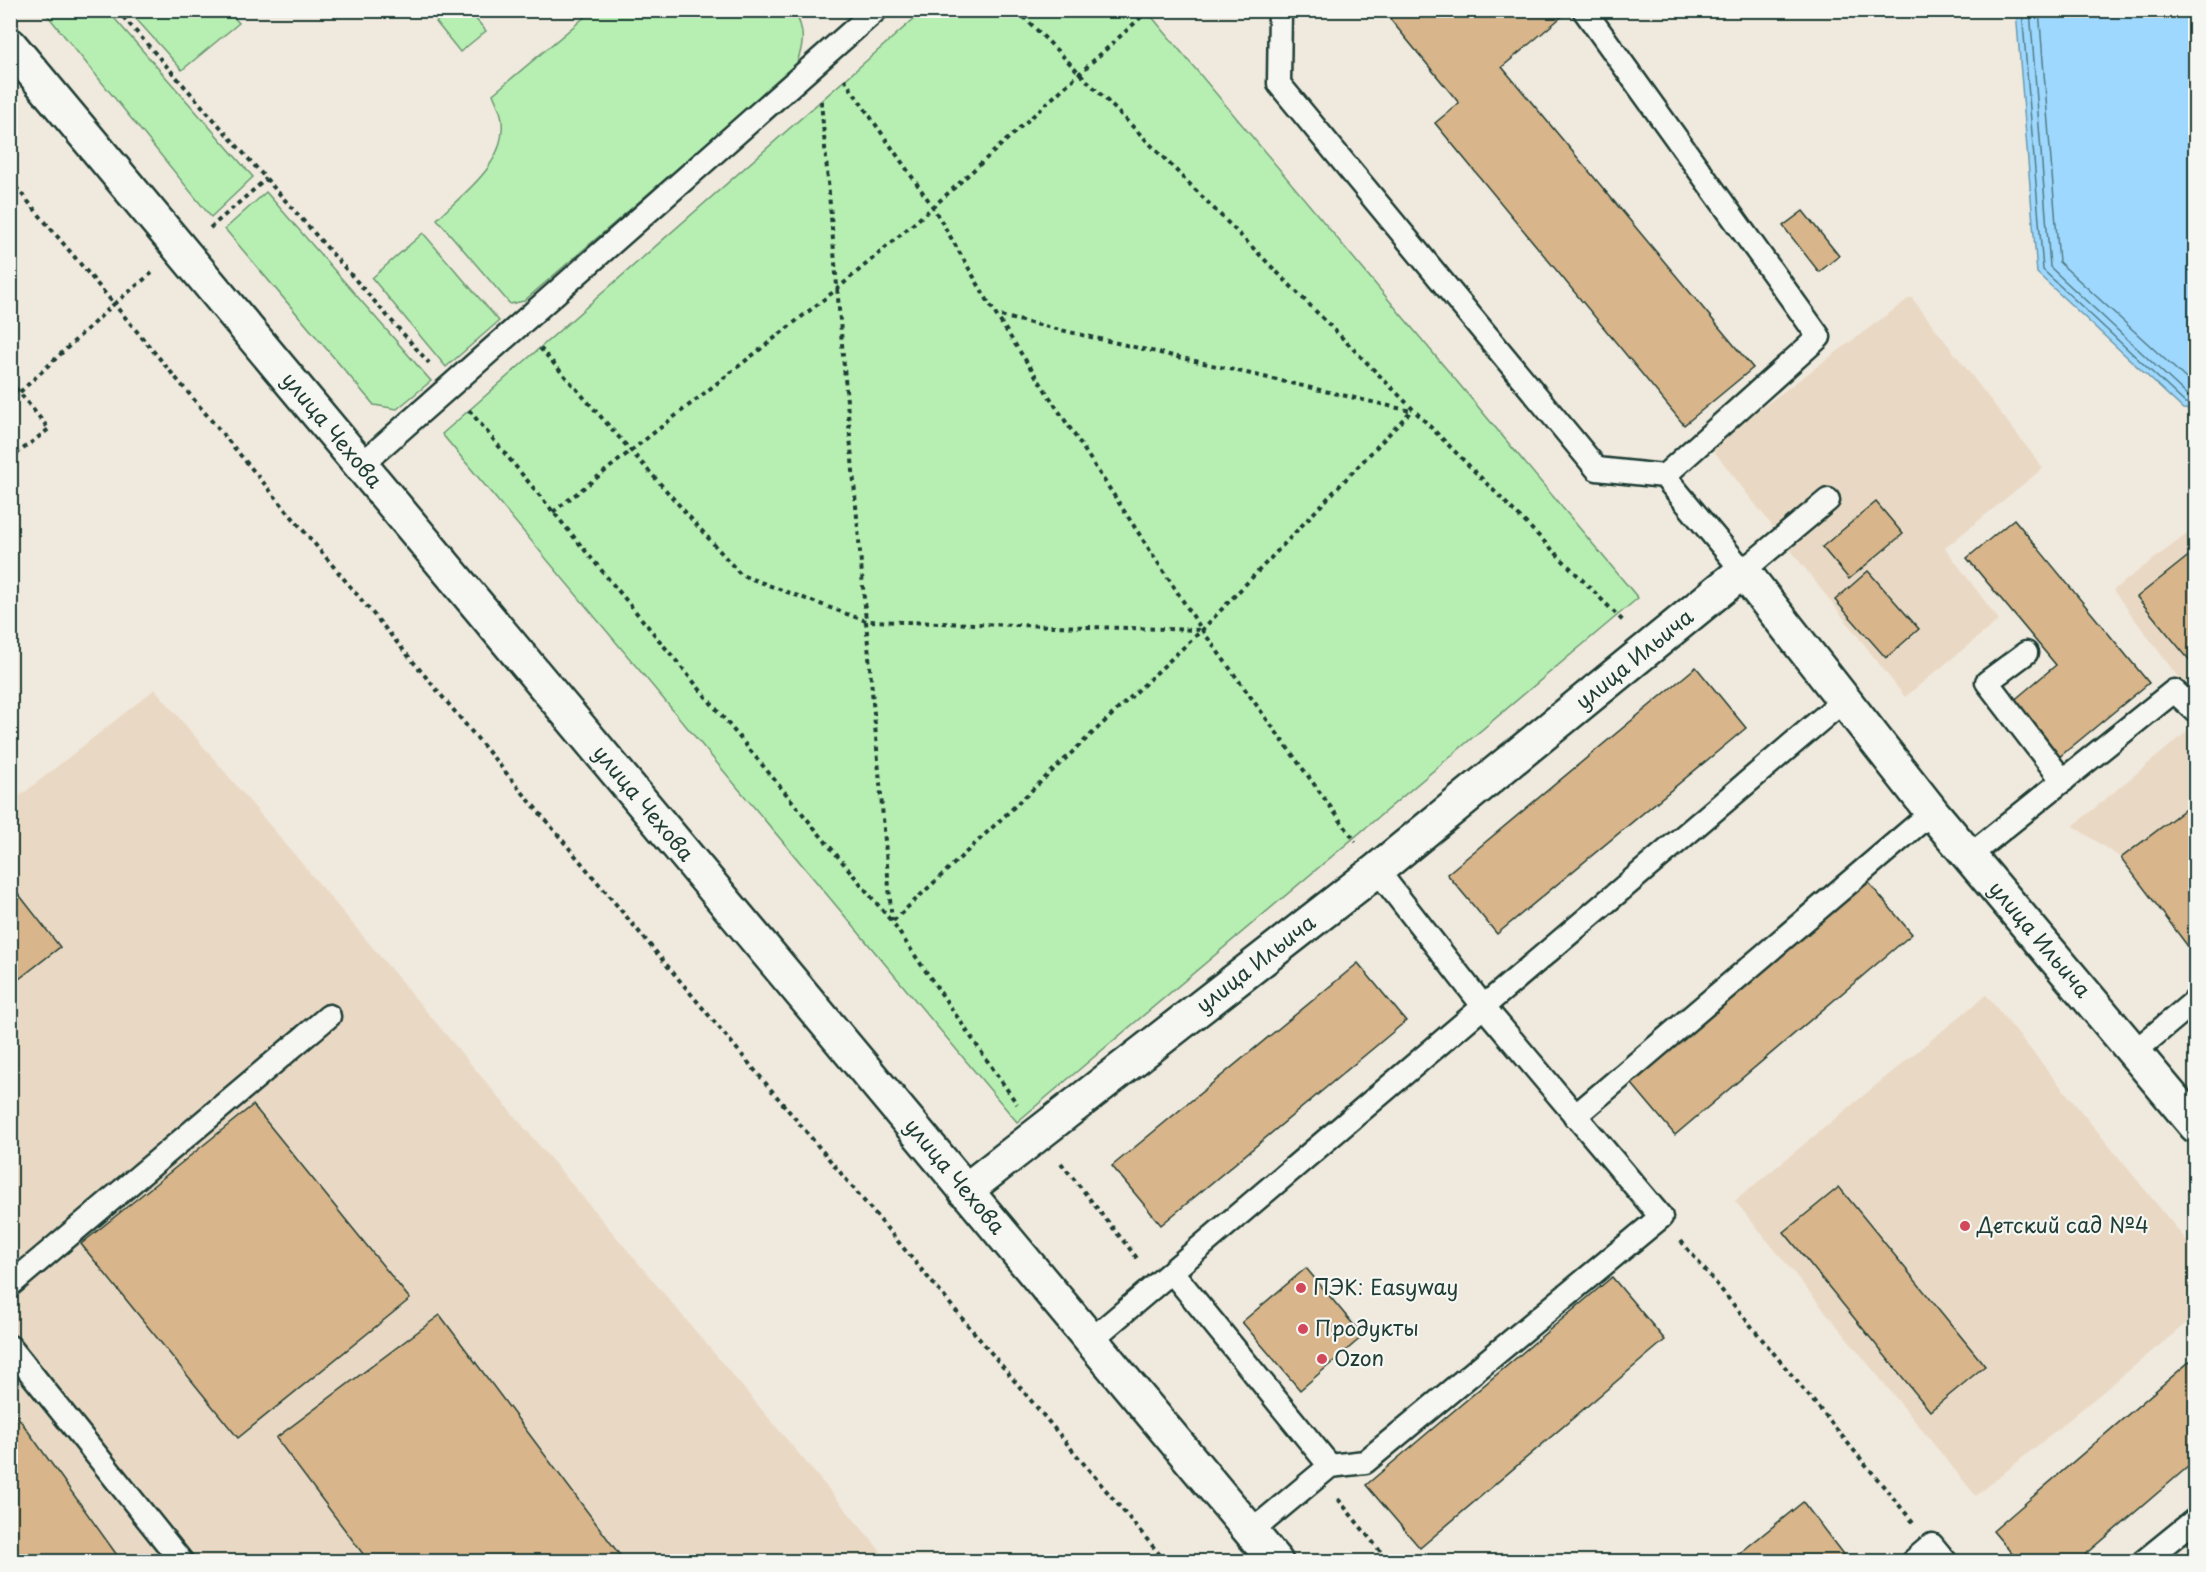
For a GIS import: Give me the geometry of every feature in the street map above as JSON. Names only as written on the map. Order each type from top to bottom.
[{"type":"main road","name":"улица Чехова","points":[[10,45],[1276,1562]]},
{"type":"main road","name":"улица Ильича","points":[[965,1191],[1377,870],[1743,572],[1932,812],[2196,1126]]},
{"type":"lane","points":[[362,464],[876,10]]},
{"type":"lane","points":[[1280,10],[1279,84],[1597,469],[1664,476],[1743,572],[1828,500]]},
{"type":"lane","points":[[1584,10],[1819,337],[1664,476]]},
{"type":"lane","points":[[2026,653],[1987,682],[2063,781]]},
{"type":"lane","points":[[1969,856],[2174,691],[2196,711]]},
{"type":"lane","points":[[1091,1340],[1844,700]]},
{"type":"lane","points":[[1575,1116],[1932,812]]},
{"type":"lane","points":[[1252,1531],[1324,1471],[1365,1462],[1661,1217],[1484,1007],[1377,870]]},
{"type":"lane","points":[[2133,1053],[2196,1000]]},
{"type":"lane","points":[[10,1285],[329,1016]]},
{"type":"lane","points":[[1165,1278],[1324,1471]]},
{"type":"lane","points":[[10,1347],[182,1562]]},
{"type":"lane","points":[[2143,1562],[2196,1519]]},
{"type":"lane","points":[[1911,1562],[1939,1553]]},
{"type":"path","points":[[117,10],[450,387],[892,922],[1038,1134],[1165,1278]]},
{"type":"path","points":[[1017,10],[1411,411],[1649,648]]},
{"type":"path","points":[[553,512],[632,452],[837,288],[933,207],[1149,10]]},
{"type":"path","points":[[822,58],[933,207],[996,315],[1202,630],[1377,870]]},
{"type":"path","points":[[822,58],[837,288],[892,922]]},
{"type":"path","points":[[20,392],[114,304],[1166,1562]]},
{"type":"path","points":[[996,315],[1411,411]]},
{"type":"path","points":[[520,325],[741,575],[866,621],[1202,630]]},
{"type":"path","points":[[10,381],[49,429],[10,459]]},
{"type":"path","points":[[892,922],[1202,630],[1411,411]]},
{"type":"path","points":[[1661,1217],[1939,1553]]},
{"type":"path","points":[[1324,1471],[1389,1562]]},
{"type":"shaded area","points":[[1911,297],[2043,468],[1945,548],[1999,620],[1905,697],[1710,446]]},
{"type":"shaded area","points":[[2195,528],[2195,700],[2113,590]]},
{"type":"shaded area","points":[[155,689],[889,1561],[11,1562],[11,803]]},
{"type":"shaded area","points":[[2195,725],[2195,956],[2121,858],[2073,826]]},
{"type":"shaded area","name":"Детский сад №4","points":[[1986,995],[2195,1251],[2195,1316],[1976,1496],[1735,1201]]},
{"type":"green space","points":[[450,10],[469,11],[486,31],[460,52],[436,22]]},
{"type":"green space","points":[[44,11],[108,11],[253,177],[211,217]]},
{"type":"green space","points":[[129,11],[228,11],[239,23],[182,70]]},
{"type":"green space","points":[[592,11],[794,11],[802,32],[802,45],[795,67],[524,301],[510,304],[437,219],[481,176],[491,164],[497,151],[502,136],[502,118],[493,94]]},
{"type":"green space","points":[[923,11],[1147,11],[1638,598],[1017,1122],[442,434]]},
{"type":"green space","points":[[266,192],[431,381],[397,409],[374,405],[225,229]]},
{"type":"green space","points":[[423,233],[499,321],[446,367],[372,278]]},
{"type":"water","points":[[2016,11],[2195,11],[2195,410],[2183,409],[2037,273]]},
{"type":"building","points":[[1400,10],[1562,10],[1565,14],[1502,67],[1753,368],[1684,425],[1435,123],[1459,103],[1390,19]]},
{"type":"building","points":[[1803,211],[1839,256],[1819,272],[1783,226]]},
{"type":"building","points":[[1876,502],[1903,534],[1849,579],[1822,547]]},
{"type":"building","points":[[2014,519],[2149,683],[2058,758],[2012,702],[2056,665],[1967,558]]},
{"type":"building","points":[[2196,550],[2196,668],[2137,597]]},
{"type":"building","points":[[1868,571],[1919,629],[1886,658],[1835,600]]},
{"type":"building","points":[[1696,667],[1746,728],[1497,934],[1447,874]]},
{"type":"building","points":[[2196,801],[2196,957],[2121,858]]},
{"type":"building","points":[[1864,877],[1912,934],[1675,1135],[1627,1078]]},
{"type":"building","points":[[10,883],[60,947],[10,986]]},
{"type":"building","points":[[1358,963],[1406,1021],[1161,1225],[1112,1166]]},
{"type":"building","points":[[253,1105],[410,1299],[238,1438],[81,1244]]},
{"type":"building","points":[[1839,1187],[1985,1366],[1930,1411],[1784,1232]]},
{"type":"building","name":"Продукты","points":[[1306,1268],[1363,1336],[1300,1390],[1242,1322]]},
{"type":"building","points":[[1612,1277],[1665,1340],[1420,1548],[1366,1485]]},
{"type":"building","points":[[440,1315],[625,1562],[369,1562],[276,1438]]},
{"type":"building","points":[[2196,1356],[2196,1460],[2077,1562],[2019,1562],[1993,1531]]},
{"type":"building","points":[[10,1406],[122,1562],[10,1562]]},
{"type":"building","points":[[1803,1502],[1849,1562],[1729,1562]]},
{"type":"place","name":"Детский сад №4","points":[[1965,1226]]},
{"type":"place","name":"ПЭК: Easyway","points":[[1301,1288]]},
{"type":"place","name":"Продукты","points":[[1303,1329]]},
{"type":"place","name":"Ozon","points":[[1322,1359]]}]
